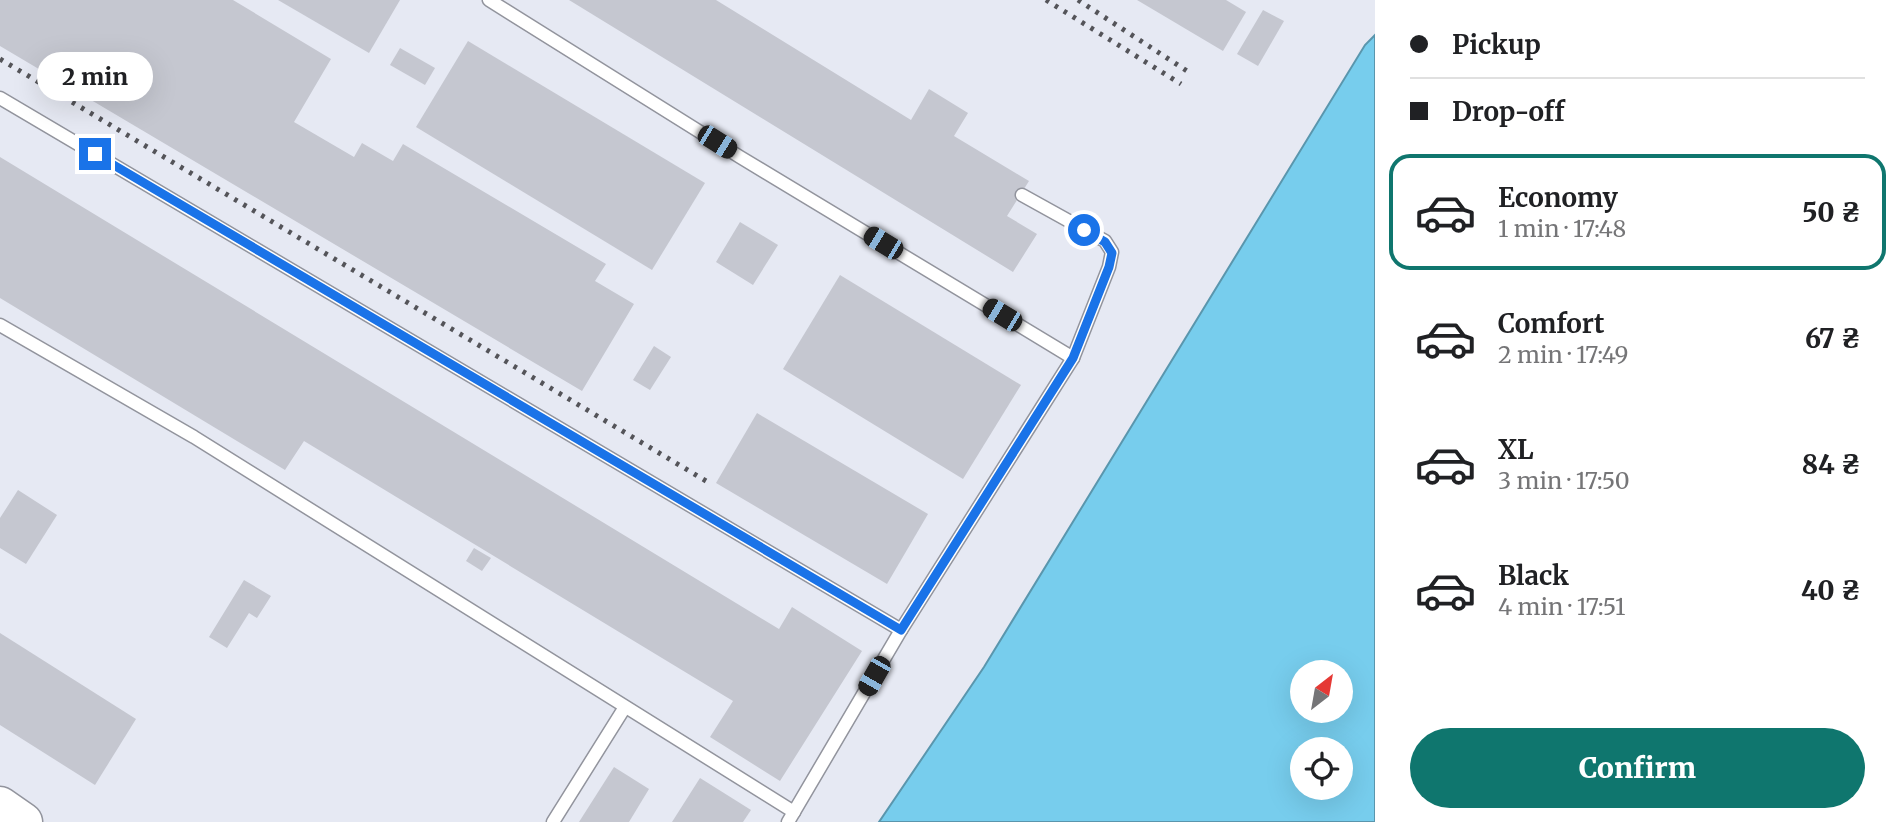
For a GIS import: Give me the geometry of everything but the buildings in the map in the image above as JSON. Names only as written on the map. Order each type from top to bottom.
[{"type":"highway","points":[[0,806],[23,822]]},
{"type":"lane","points":[[489,0],[740,157],[1073,358]]},
{"type":"lane","points":[[0,98],[901,630]]},
{"type":"lane","points":[[0,325],[194,438],[625,708],[791,817],[901,630],[1073,358],[1109,267],[1112,253],[1105,242],[1022,195]]},
{"type":"lane","points":[[553,822],[625,708]]},
{"type":"shaded area","points":[[0,0],[1375,0],[1375,35],[1365,45],[984,667],[879,822],[0,822]]},
{"type":"water","points":[[1375,35],[1375,822],[879,822],[984,667],[1365,45]]},
{"type":"railway","points":[[1046,0],[1181,84]]},
{"type":"railway","points":[[1078,0],[1187,71]]},
{"type":"railway","points":[[0,59],[706,481]]},
{"type":"route","points":[[95,154],[901,630],[1073,358],[1112,253],[1105,242],[1084,230]]}]
